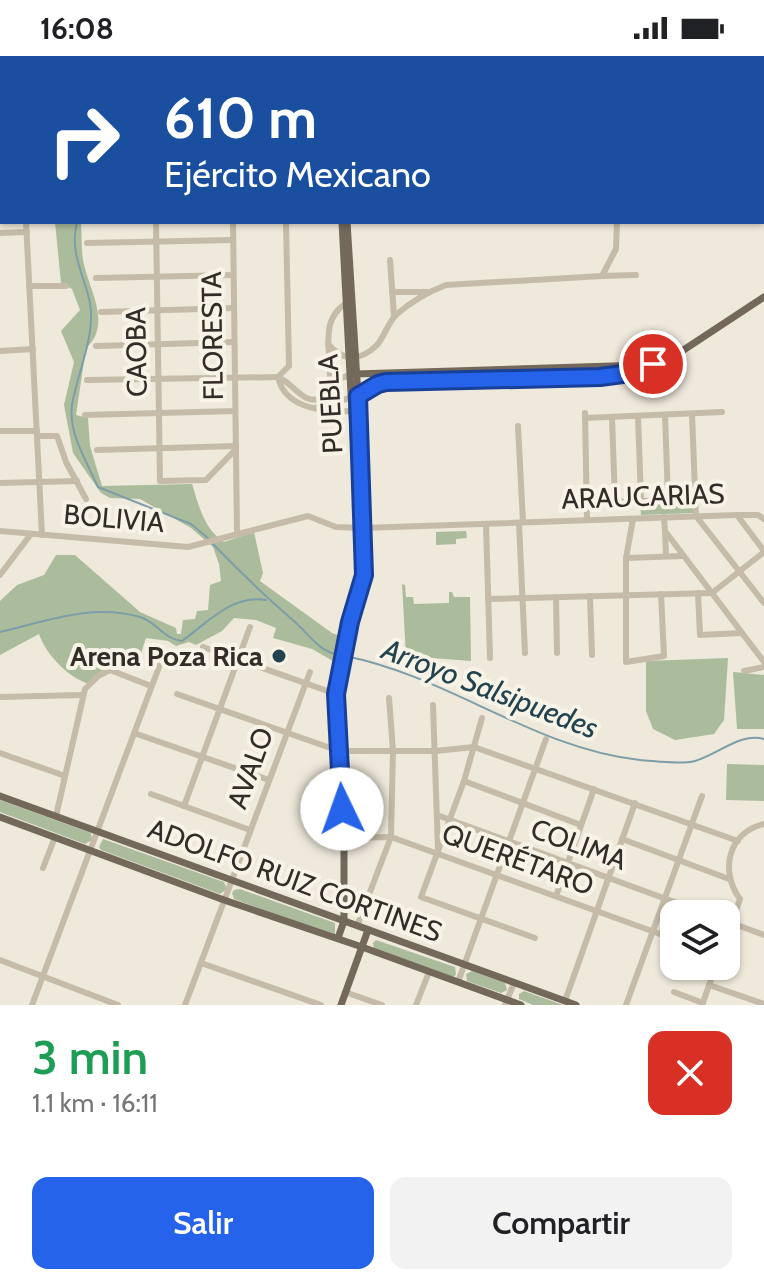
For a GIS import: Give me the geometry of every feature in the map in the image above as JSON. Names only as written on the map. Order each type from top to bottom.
[{"type":"main road","name":"PUEBLA","points":[[338,938],[344,921],[344,838],[337,690],[350,622],[363,584],[345,224]]},
{"type":"main road","points":[[354,374],[498,370],[630,373],[682,351],[764,297]]},
{"type":"main road","points":[[498,370],[499,380]]},
{"type":"main road","points":[[353,397],[378,384],[499,380],[600,372]]},
{"type":"main road","points":[[378,384],[381,374]]},
{"type":"main road","name":"PUEBLA","points":[[353,397],[360,528]]},
{"type":"main road","name":"ADOLFO RUIZ CORTINES","points":[[0,796],[576,1005]]},
{"type":"main road","name":"ADOLFO RUIZ CORTINES","points":[[0,817],[521,1005]]},
{"type":"main road","points":[[341,1005],[368,930]]},
{"type":"street","points":[[26,224],[42,535]]},
{"type":"street","name":"CAOBA","points":[[156,224],[160,481],[206,480],[236,447]]},
{"type":"street","name":"FLORESTA","points":[[233,224],[237,532]]},
{"type":"street","points":[[278,377],[289,366],[286,224]]},
{"type":"street","points":[[602,276],[616,249],[617,224]]},
{"type":"street","points":[[0,233],[27,232]]},
{"type":"street","points":[[87,243],[233,240]]},
{"type":"street","points":[[390,260],[394,316]]},
{"type":"street","points":[[96,278],[233,275]]},
{"type":"street","points":[[328,344],[337,355],[353,357],[376,345],[394,316],[427,292],[446,285],[636,275]]},
{"type":"street","points":[[29,286],[66,286]]},
{"type":"street","points":[[392,292],[427,292]]},
{"type":"street","points":[[87,380],[278,377],[310,400],[324,398],[329,386],[331,323],[349,302]]},
{"type":"street","points":[[101,312],[234,308]]},
{"type":"street","points":[[96,346],[234,342]]},
{"type":"street","points":[[0,351],[33,349]]},
{"type":"street","points":[[329,386],[354,374]]},
{"type":"street","points":[[278,377],[283,390],[292,399],[323,412],[354,411]]},
{"type":"street","points":[[329,386],[353,397]]},
{"type":"street","points":[[315,408],[353,397]]},
{"type":"street","points":[[85,415],[235,411]]},
{"type":"street","points":[[587,520],[585,416],[722,412]]},
{"type":"street","points":[[692,414],[696,516],[764,603]]},
{"type":"street","points":[[665,415],[668,500]]},
{"type":"street","points":[[638,416],[641,500]]},
{"type":"street","points":[[612,417],[615,502]]},
{"type":"street","name":"ARAUCARIAS","points":[[518,426],[521,522]]},
{"type":"street","points":[[0,431],[57,436],[66,462],[86,499]]},
{"type":"street","points":[[97,450],[236,447]]},
{"type":"street","points":[[0,483],[77,481]]},
{"type":"street","points":[[587,503],[696,499]]},
{"type":"street","points":[[488,599],[712,593],[764,552],[737,515]]},
{"type":"street","name":"ARAUCARIAS","points":[[237,532],[308,516],[336,527],[360,528],[737,515],[758,515],[764,519]]},
{"type":"street","points":[[664,517],[666,556]]},
{"type":"street","points":[[633,519],[626,558],[626,662],[664,656],[661,594]]},
{"type":"street","points":[[521,522],[525,653]]},
{"type":"street","points":[[486,524],[490,658]]},
{"type":"street","name":"BOLIVIA","points":[[0,531],[188,547],[237,532]]},
{"type":"street","points":[[665,531],[764,664],[744,671]]},
{"type":"street","points":[[0,575],[31,534]]},
{"type":"street","points":[[626,558],[683,556]]},
{"type":"street","points":[[698,593],[700,635],[742,633]]},
{"type":"street","points":[[590,596],[592,655]]},
{"type":"street","points":[[556,597],[557,653]]},
{"type":"street","points":[[184,806],[250,627]]},
{"type":"street","points":[[203,647],[306,684],[337,690]]},
{"type":"street","points":[[32,1005],[162,659]]},
{"type":"street","points":[[56,816],[82,695],[98,676],[110,670],[151,686]]},
{"type":"street","name":"AVALO","points":[[185,1005],[310,672]]},
{"type":"street","points":[[177,694],[339,751],[435,751],[474,747],[738,841]]},
{"type":"street","points":[[0,697],[82,695]]},
{"type":"street","points":[[357,926],[391,837],[393,751],[389,698]]},
{"type":"street","points":[[433,705],[438,854]]},
{"type":"street","points":[[482,718],[464,781],[421,897],[535,938]]},
{"type":"street","points":[[134,733],[269,780]]},
{"type":"street","points":[[458,982],[546,739]]},
{"type":"street","points":[[0,753],[65,776]]},
{"type":"street","points":[[464,781],[581,825]]},
{"type":"street","points":[[556,896],[594,789]]},
{"type":"street","points":[[151,794],[250,830]]},
{"type":"street","points":[[629,1004],[702,796]]},
{"type":"street","points":[[565,1001],[635,803]]},
{"type":"street","name":"COLIMA","points":[[437,815],[665,899]]},
{"type":"street","points":[[740,900],[729,879],[732,851],[738,841],[756,826],[764,824]]},
{"type":"street","points":[[43,868],[55,837]]},
{"type":"street","name":"QUERÉTARO","points":[[344,838],[391,837],[660,934]]},
{"type":"street","points":[[622,839],[729,879]]},
{"type":"street","points":[[740,926],[764,935]]},
{"type":"street","points":[[0,960],[118,1005]]},
{"type":"street","points":[[201,963],[321,1005]]},
{"type":"street","points":[[416,1005],[429,972]]},
{"type":"street","points":[[674,992],[702,1004],[711,980]]},
{"type":"street","points":[[506,1002],[514,983]]},
{"type":"street","points":[[709,985],[764,1004]]},
{"type":"street","points":[[345,992],[382,1005]]},
{"type":"green space","points":[[55,224],[81,224],[83,260],[96,306],[98,328],[86,348],[76,415],[88,418],[90,446],[102,486],[192,484],[207,524],[217,537],[224,542],[254,532],[263,573],[260,581],[332,633],[343,637],[340,665],[312,649],[273,638],[276,628],[256,620],[234,618],[222,631],[196,645],[189,642],[176,646],[168,641],[146,638],[138,663],[124,654],[93,685],[76,678],[60,666],[39,634],[0,655],[0,601],[17,585],[44,575],[56,555],[75,555],[140,612],[176,628],[177,634],[181,634],[183,620],[195,619],[197,611],[208,610],[210,585],[221,581],[213,547],[191,528],[140,499],[110,498],[101,493],[73,453],[64,405],[74,362],[61,331],[80,310],[72,289],[61,283]]},
{"type":"green space","points":[[693,502],[693,513],[641,515],[640,504]]},
{"type":"green space","points":[[466,531],[467,538],[456,539],[456,544],[436,545],[436,532]]},
{"type":"green space","points":[[402,584],[405,585],[406,597],[413,597],[414,604],[449,603],[449,592],[454,597],[470,597],[471,661],[406,656]]},
{"type":"green space","points":[[728,658],[724,720],[714,734],[675,740],[653,729],[646,711],[646,661]]},
{"type":"green space","points":[[733,672],[764,675],[764,729],[737,729]]},
{"type":"green space","points":[[727,764],[764,765],[764,801],[726,800]]},
{"type":"green space","points":[[0,800],[91,833],[92,840],[85,844],[0,812]]},
{"type":"green space","points":[[103,839],[224,882],[227,889],[220,894],[101,850],[99,847]]},
{"type":"green space","points":[[240,889],[335,923],[335,936],[234,899],[232,893]]},
{"type":"green space","points":[[376,940],[455,967],[456,974],[454,977],[374,950]]},
{"type":"green space","points":[[472,971],[505,983],[507,990],[501,993],[467,981],[466,974]]},
{"type":"green space","points":[[524,991],[563,1005],[533,1005],[519,999],[519,994]]},
{"type":"waterway","name":"Arroyo Salsipuedes","points":[[77,224],[75,248],[91,307],[88,341],[72,405],[73,426],[79,447],[98,487],[191,524],[209,539]]},
{"type":"waterway","name":"Arroyo Salsipuedes","points":[[213,544],[315,642],[339,655]]},
{"type":"waterway","points":[[0,632],[70,615],[105,612],[140,617],[175,640],[182,641],[231,606],[242,601],[266,600]]},
{"type":"waterway","name":"Arroyo Salsipuedes","points":[[345,656],[420,679],[528,728],[601,753],[640,760],[689,762],[738,741],[764,739]]},
{"type":"place","name":"Arena Poza Rica","points":[[279,656]]},
{"type":"route","points":[[342,809],[336,694],[350,622],[364,575],[358,396],[386,382],[600,377],[630,373],[653,364]]}]
